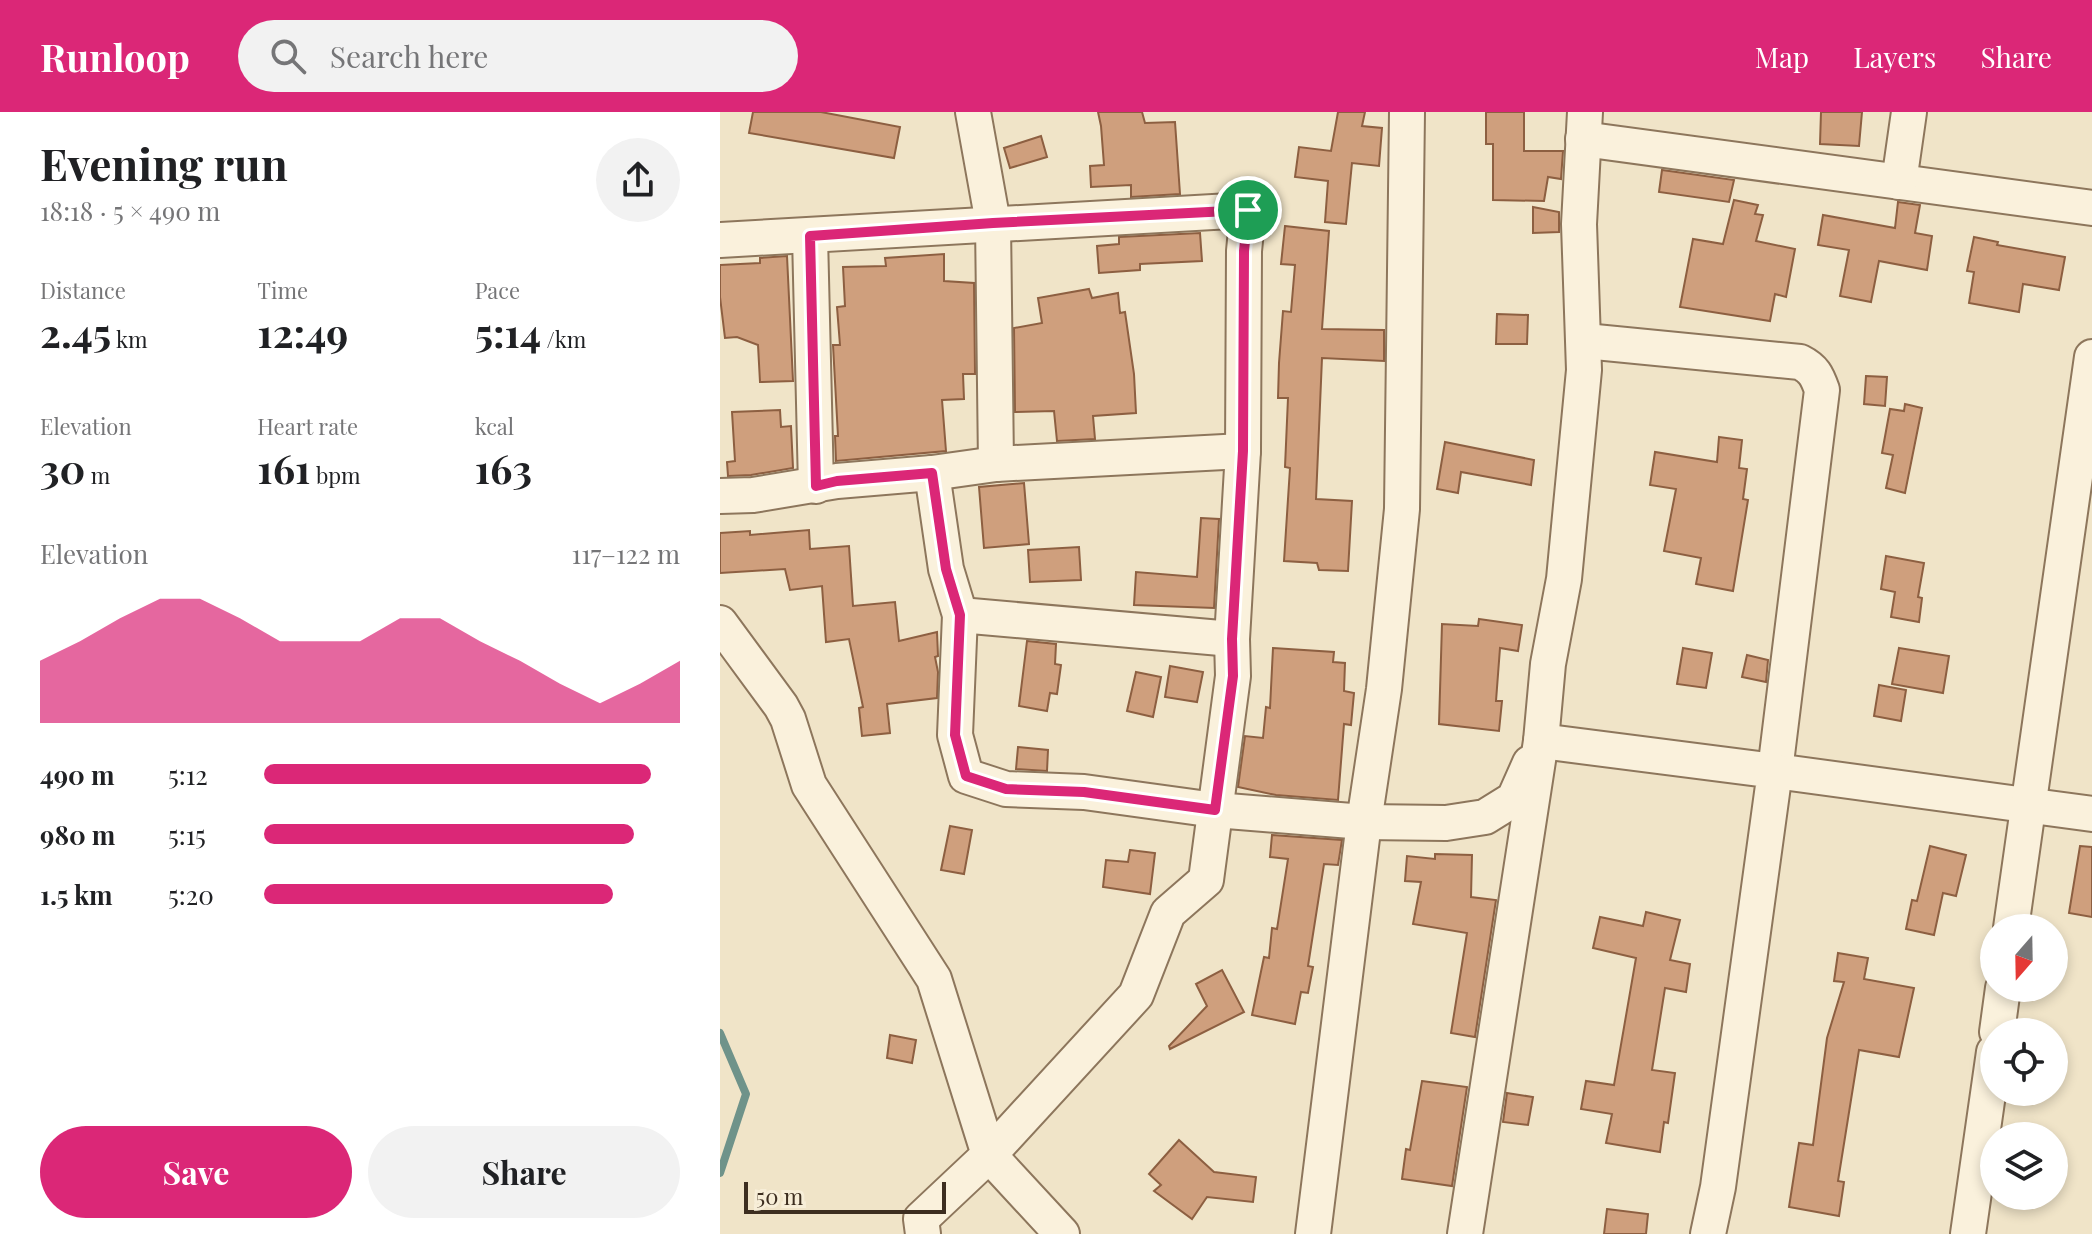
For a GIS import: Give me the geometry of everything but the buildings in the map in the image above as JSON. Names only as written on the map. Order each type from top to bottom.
[{"type":"street","points":[[973,112],[993,223],[996,464]]},
{"type":"street","points":[[1313,1234],[1364,822],[1384,689],[1402,509],[1407,112]]},
{"type":"street","points":[[1899,182],[1909,112]]},
{"type":"street","points":[[1465,1234],[1541,741],[1548,664],[1564,579],[1585,341],[1579,224],[1584,125],[1899,182],[2092,208]]},
{"type":"street","points":[[720,240],[1248,210],[1244,251],[1243,451],[1232,639],[1233,676],[1206,880],[1168,913],[1136,995],[989,1155],[921,1219],[923,1234]]},
{"type":"street","points":[[810,236],[816,486]]},
{"type":"street","points":[[1585,341],[1800,362],[1813,369],[1822,390],[1775,771],[1718,1187],[1708,1234]]},
{"type":"street","points":[[2013,914],[2092,357]]},
{"type":"street","points":[[720,496],[753,495],[837,481],[996,464],[1243,451]]},
{"type":"street","points":[[932,473],[946,569],[960,615],[955,735],[966,776],[1006,789],[1084,792],[1215,810],[1364,822],[1446,823],[1485,817],[1514,799],[1541,741]]},
{"type":"street","points":[[960,615],[1232,639]]},
{"type":"street","points":[[720,623],[776,697],[788,719],[809,785],[934,979],[989,1155],[1062,1234]]},
{"type":"street","points":[[1541,741],[2092,814]]},
{"type":"street","points":[[1968,1234],[1986,1106]]},
{"type":"waterway","points":[[720,1033],[746,1094],[720,1173]]},
{"type":"route","points":[[1248,210],[1244,251],[1243,451],[1232,639],[1233,676],[1215,810],[1084,792],[1006,789],[966,776],[955,735],[960,615],[946,569],[932,473],[837,481],[816,486],[810,236],[1248,210]]}]
